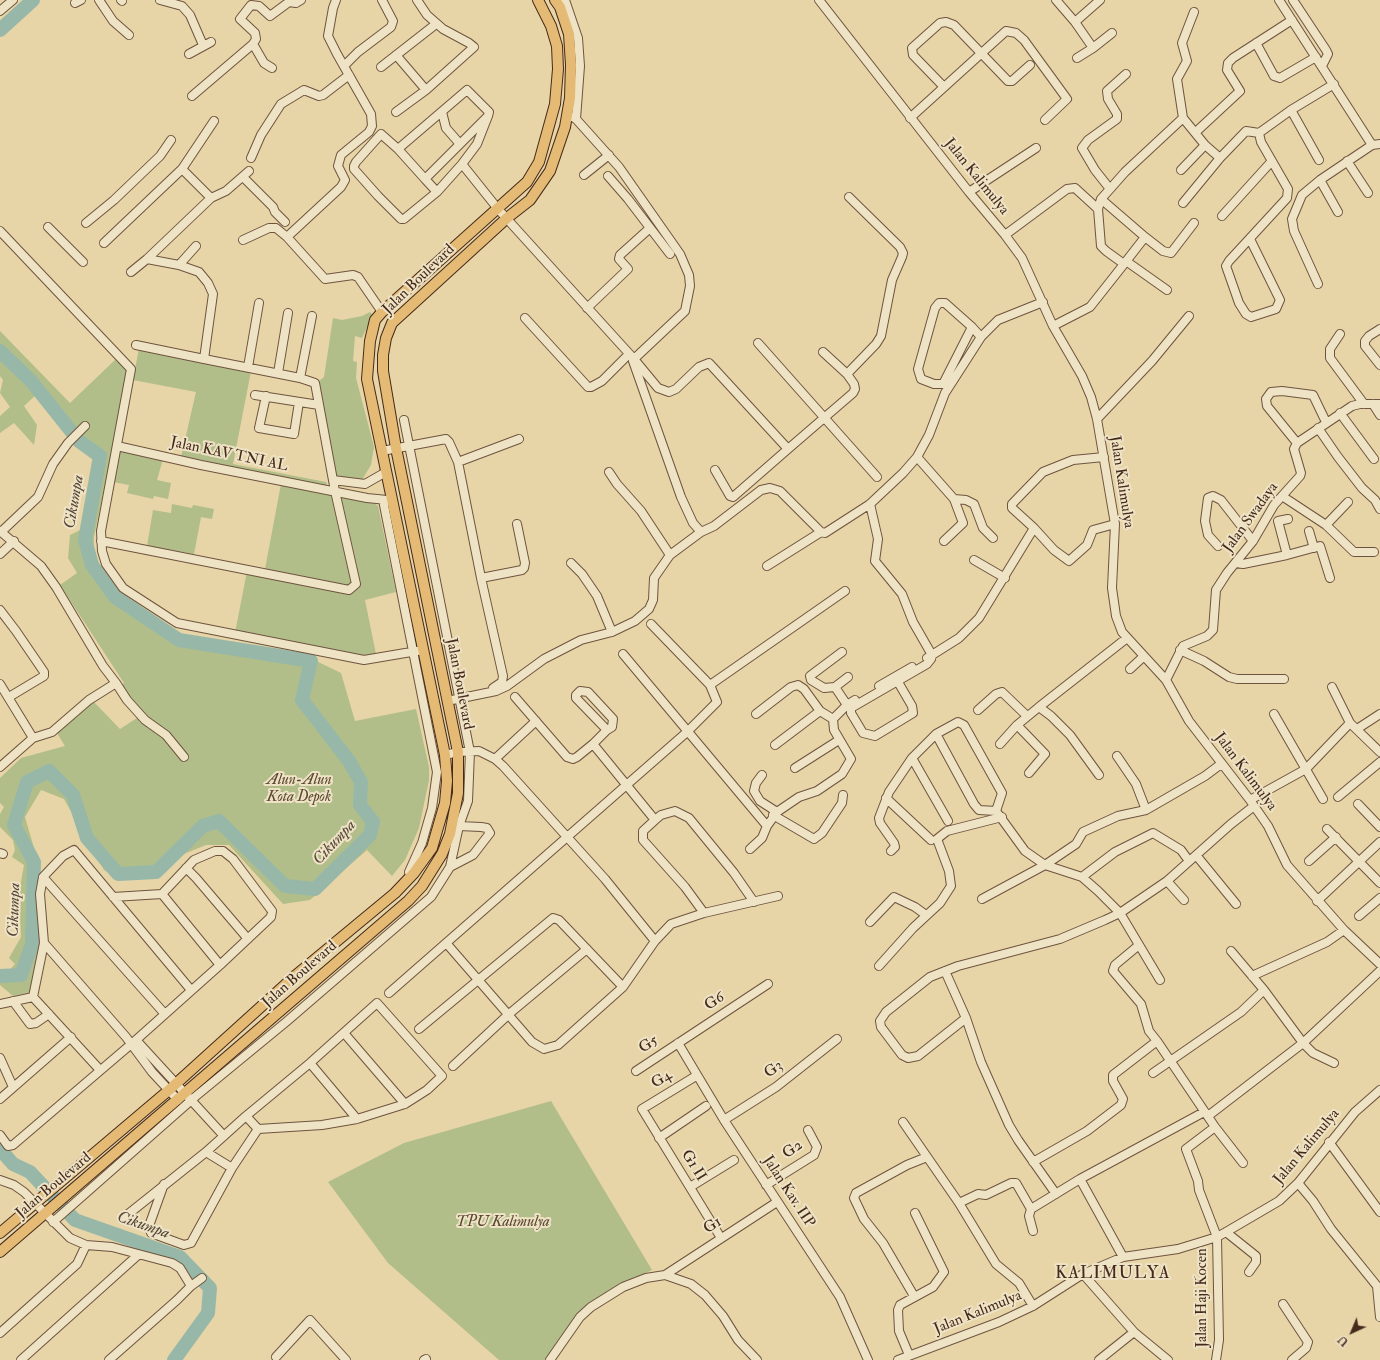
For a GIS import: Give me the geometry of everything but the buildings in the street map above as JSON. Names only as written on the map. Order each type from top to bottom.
[{"type":"main road","name":"Jalan Boulevard","points":[[0,1233],[172,1087],[296,975],[395,894],[414,873],[432,848],[440,824],[447,781],[445,755],[419,651],[387,500],[386,472],[367,379],[370,341],[375,320],[382,312],[498,210],[527,182],[539,162],[555,104],[558,68],[557,46],[551,26],[538,0]]},
{"type":"main road","name":"Jalan Boulevard","points":[[0,1252],[184,1098],[402,906],[422,886],[442,854],[450,834],[458,793],[458,752],[396,448],[383,371],[386,338],[392,323],[507,218],[530,200],[550,171],[572,117],[569,34],[560,7],[555,0]]},
{"type":"street","points":[[0,11],[13,0]]},
{"type":"street","points":[[98,0],[113,21],[129,35]]},
{"type":"street","points":[[160,0],[182,6],[190,15],[203,45]]},
{"type":"street","points":[[192,96],[253,44],[256,39],[254,33],[240,19],[251,5],[259,6],[270,16],[289,2],[296,3],[301,0]]},
{"type":"street","points":[[287,237],[341,187],[345,180],[338,166],[341,155],[369,132],[372,126],[371,114],[328,36],[332,8],[336,0]]},
{"type":"street","points":[[344,66],[358,52],[391,27],[393,21],[382,0]]},
{"type":"street","points":[[396,112],[426,90],[474,47],[469,42],[436,24],[427,15],[417,0]]},
{"type":"street","points":[[525,318],[588,387],[591,387],[602,381],[681,316],[685,311],[690,286],[688,275],[680,254],[609,155],[572,117],[580,66],[578,38],[565,0]]},
{"type":"street","name":"Jalan Kalimulya","points":[[819,0],[910,118],[1022,258],[1053,326],[1082,376],[1091,397],[1096,419],[1115,524],[1112,588],[1116,616],[1124,635],[1166,680],[1189,721],[1268,826],[1287,865],[1317,901],[1380,965]]},
{"type":"street","points":[[1056,0],[1075,22],[1092,48]]},
{"type":"street","points":[[1075,22],[1100,0]]},
{"type":"street","points":[[1279,0],[1334,84],[1376,144],[1347,161],[1302,195],[1292,219],[1294,231],[1318,284]]},
{"type":"street","points":[[1293,0],[1328,54],[1322,66]]},
{"type":"street","points":[[1194,12],[1182,43],[1187,61],[1177,79],[1183,118],[1205,145],[1220,158]]},
{"type":"street","points":[[1198,130],[1240,91],[1227,70],[1228,63],[1233,58],[1292,20]]},
{"type":"street","points":[[944,88],[913,55],[912,48],[940,23],[946,22],[954,25],[981,55],[1008,81],[1012,81],[1030,65]]},
{"type":"street","points":[[381,67],[436,24]]},
{"type":"street","points":[[910,118],[1006,31],[1016,33],[1024,40],[1067,100],[1045,120]]},
{"type":"street","points":[[1077,58],[1112,33]]},
{"type":"street","points":[[189,54],[211,42]]},
{"type":"street","points":[[1256,43],[1274,76],[1280,78],[1316,57]]},
{"type":"street","points":[[253,44],[264,63],[272,68]]},
{"type":"street","points":[[396,55],[426,90]]},
{"type":"street","points":[[1110,188],[1089,161],[1082,148],[1088,140],[1117,119],[1118,114],[1108,99],[1107,91],[1126,74]]},
{"type":"street","points":[[251,158],[261,135],[281,104],[304,90],[317,96],[323,95],[349,75]]},
{"type":"street","points":[[1183,203],[1220,158],[1246,131],[1259,133],[1291,110],[1334,84]]},
{"type":"street","points":[[398,149],[468,90],[488,111],[488,116],[477,144],[462,164],[436,192],[408,217],[401,219],[354,169],[354,166],[381,134],[398,149],[436,192]]},
{"type":"street","points":[[1291,110],[1319,160]]},
{"type":"street","points":[[442,112],[446,128],[460,144]]},
{"type":"street","points":[[425,179],[488,116]]},
{"type":"street","points":[[1167,290],[1125,262],[1106,252],[1101,246],[1098,209],[1101,199],[1110,188],[1183,118]]},
{"type":"street","points":[[104,243],[182,169],[214,121]]},
{"type":"street","points":[[1250,239],[1280,300],[1276,309],[1251,317],[1246,314],[1239,303],[1226,266],[1250,239],[1287,198],[1288,189],[1271,162],[1261,142],[1259,133]]},
{"type":"street","points":[[86,223],[114,200],[160,156],[171,140]]},
{"type":"street","points":[[1181,170],[1205,145]]},
{"type":"street","points":[[969,192],[1036,148]]},
{"type":"street","points":[[584,175],[609,155]]},
{"type":"street","points":[[1347,161],[1368,193]]},
{"type":"street","points":[[1222,216],[1271,162]]},
{"type":"street","points":[[462,164],[498,210],[507,218],[658,388],[669,392],[676,389],[699,367],[709,363],[788,449]]},
{"type":"street","points":[[182,169],[211,198]]},
{"type":"street","points":[[132,272],[211,198],[226,191],[246,174],[273,206],[275,212],[285,222]]},
{"type":"street","points":[[608,176],[628,199],[670,254]]},
{"type":"street","points":[[1320,180],[1338,212]]},
{"type":"street","points":[[1005,235],[1067,188],[1075,188],[1098,209]]},
{"type":"street","points":[[847,374],[876,344],[881,336],[892,280],[903,253],[900,247],[849,198]]},
{"type":"street","points":[[1101,199],[1144,237],[1163,251],[1171,253],[1194,223]]},
{"type":"street","points":[[48,227],[83,262]]},
{"type":"street","points":[[243,240],[269,228],[276,228],[287,237],[324,279],[353,275],[358,277],[382,312]]},
{"type":"street","points":[[587,308],[628,269],[619,259],[620,255],[650,228]]},
{"type":"street","points":[[0,231],[131,369],[101,531],[102,551],[106,564],[123,588],[177,623],[364,660],[419,651],[437,772],[432,808],[422,843],[409,872]]},
{"type":"street","points":[[1053,326],[1090,307],[1144,237]]},
{"type":"street","points":[[179,264],[196,246]]},
{"type":"street","points":[[147,259],[179,264],[199,272],[208,284],[213,294],[204,359]]},
{"type":"street","points":[[767,566],[821,532],[824,533],[870,504],[903,473],[917,457],[929,435],[945,393],[981,337],[998,320],[1043,302]]},
{"type":"street","points":[[248,367],[259,303]]},
{"type":"street","points":[[972,327],[943,384],[934,384],[922,379],[918,370],[936,306],[939,303],[945,303],[972,327],[981,337]]},
{"type":"street","points":[[278,373],[288,313]]},
{"type":"street","points":[[300,378],[312,316]]},
{"type":"street","points":[[1096,419],[1152,361],[1189,316]]},
{"type":"street","points":[[1380,329],[1369,336],[1365,341],[1367,348],[1380,365]]},
{"type":"street","points":[[1340,334],[1330,349],[1330,358],[1364,404]]},
{"type":"street","points":[[758,343],[876,477]]},
{"type":"street","points":[[101,541],[349,590],[356,584],[335,491],[315,383],[278,373],[136,345]]},
{"type":"street","points":[[715,470],[730,496],[733,497],[825,419],[855,389],[847,374],[823,352]]},
{"type":"street","points":[[631,356],[681,497],[693,523],[701,532]]},
{"type":"street","points":[[1326,422],[1313,395],[1282,391],[1272,392],[1266,399],[1267,406],[1297,443],[1326,422],[1354,405],[1376,404],[1380,415]]},
{"type":"street","points":[[255,395],[319,405]]},
{"type":"street","points":[[266,396],[259,428],[294,434],[299,402]]},
{"type":"street","points":[[1340,413],[1374,459]]},
{"type":"street","points":[[53,1222],[184,1098],[292,1017],[431,897],[450,867],[459,826],[468,801],[470,752],[404,420]]},
{"type":"street","points":[[1318,428],[1362,488],[1378,499],[1380,509]]},
{"type":"street","points":[[82,429],[68,443],[53,464],[38,498],[1,532],[14,541],[41,566],[103,666],[127,700],[145,720],[166,735],[184,757]]},
{"type":"street","points":[[382,451],[446,439],[449,442],[458,462],[481,578],[503,676],[502,682],[494,688],[459,696],[447,701]]},
{"type":"street","points":[[458,462],[519,439]]},
{"type":"street","name":"Jalan Swadaya","points":[[1180,650],[1183,646],[1207,636],[1213,630],[1216,590],[1227,573],[1253,541],[1274,505],[1301,473],[1294,449],[1297,443]]},
{"type":"street","name":"Jalan KAV TNI AL","points":[[117,446],[201,465],[387,500]]},
{"type":"street","points":[[917,457],[954,499],[963,523],[944,541]]},
{"type":"street","points":[[1104,457],[1073,460],[1043,472],[1012,504],[1012,508],[1034,528],[1054,550],[1069,561],[1087,545],[1093,530],[1115,524]]},
{"type":"street","points":[[333,480],[365,484],[386,472]]},
{"type":"street","points":[[609,472],[640,511],[670,555]]},
{"type":"street","points":[[459,696],[496,691],[507,686],[544,659],[581,640],[612,632],[635,621],[649,609],[653,600],[654,578],[670,555],[701,532],[714,526],[761,490],[770,488],[780,491],[821,532]]},
{"type":"street","points":[[1218,546],[1208,535],[1205,521],[1208,498],[1212,496],[1221,500],[1253,541]]},
{"type":"street","points":[[1282,496],[1326,525],[1354,552],[1374,552]]},
{"type":"street","points":[[954,499],[966,500],[974,504],[983,528],[993,538]]},
{"type":"street","points":[[1326,525],[1348,502]]},
{"type":"street","points":[[870,504],[878,539],[875,561],[902,594],[913,622],[932,656]]},
{"type":"street","points":[[1287,555],[1278,521],[1288,519]]},
{"type":"street","points":[[481,578],[522,570],[524,568],[525,563],[517,524]]},
{"type":"street","points":[[833,719],[847,705],[932,656],[959,638],[980,618],[1034,528]]},
{"type":"street","points":[[1309,531],[1314,548]]},
{"type":"street","points":[[0,554],[14,541]]},
{"type":"street","points":[[1236,563],[1243,564],[1287,555],[1320,546],[1330,578]]},
{"type":"street","points":[[974,560],[1005,578]]},
{"type":"street","points":[[571,563],[582,574],[597,596],[612,632]]},
{"type":"street","points":[[710,685],[845,591]]},
{"type":"street","points":[[2,615],[44,672],[44,676],[8,697]]},
{"type":"street","points":[[389,993],[447,944],[566,836],[687,732],[718,701],[710,685],[651,624]]},
{"type":"street","points":[[1000,744],[1027,716],[1124,635]]},
{"type":"street","points":[[1166,680],[1180,650],[1204,661],[1229,677],[1237,679],[1284,679]]},
{"type":"street","points":[[842,652],[810,676],[811,680],[824,688],[835,687],[848,677]]},
{"type":"street","points":[[623,654],[767,826]]},
{"type":"street","points":[[898,682],[912,706],[913,713],[875,736],[872,737],[864,733],[851,713],[852,708],[927,664],[932,656]]},
{"type":"street","points":[[1130,669],[1143,657]]},
{"type":"street","points":[[0,767],[33,738],[52,732],[89,700],[116,683]]},
{"type":"street","points":[[0,684],[33,738]]},
{"type":"street","points":[[756,714],[791,687],[798,685],[804,689],[820,711],[833,719]]},
{"type":"street","points":[[835,687],[847,705]]},
{"type":"street","points":[[1332,687],[1350,723],[1380,752]]},
{"type":"street","points":[[515,697],[570,759],[577,757],[612,727],[613,719],[588,692],[580,691],[576,695],[576,698],[607,730]]},
{"type":"street","points":[[978,710],[996,694],[1002,692],[1027,716]]},
{"type":"street","points":[[1039,707],[1051,716],[1070,735],[1099,775]]},
{"type":"street","points":[[775,745],[820,711]]},
{"type":"street","points":[[1274,714],[1323,799]]},
{"type":"street","points":[[1357,730],[1380,714]]},
{"type":"street","points":[[750,849],[762,838],[775,813],[798,797],[817,791],[842,774],[851,760],[834,730],[833,719]]},
{"type":"street","points":[[495,759],[536,721]]},
{"type":"street","points":[[892,851],[895,847],[894,843],[880,823],[879,818],[886,798],[912,758],[936,734],[958,722],[964,725],[1002,793],[999,814],[1024,851],[1045,865],[1082,877],[1120,912],[1160,980]]},
{"type":"street","points":[[966,1018],[918,1056],[908,1058],[902,1055],[881,1027],[880,1021],[886,1012],[930,977],[945,971],[1060,938],[1105,920],[1120,912],[1167,881],[1252,803],[1306,769],[1350,723]]},
{"type":"street","points":[[1017,725],[1045,754],[1028,773]]},
{"type":"street","points":[[936,734],[974,804],[979,810],[999,814]]},
{"type":"street","points":[[795,768],[839,740]]},
{"type":"street","points":[[593,744],[655,820]]},
{"type":"street","points":[[445,755],[458,752],[478,751],[495,759],[605,879],[655,941]]},
{"type":"street","points":[[1117,756],[1136,784],[1146,810]]},
{"type":"street","points":[[912,758],[948,821]]},
{"type":"street","points":[[1338,797],[1380,762]]},
{"type":"street","points":[[982,900],[1045,865],[1076,844],[1083,832],[1118,816],[1146,810],[1205,776],[1221,764]]},
{"type":"street","points":[[762,775],[756,783],[754,791],[760,800],[775,813],[814,839],[822,833],[842,803],[843,795]]},
{"type":"street","points":[[886,798],[931,840]]},
{"type":"street","points":[[1358,804],[1380,828]]},
{"type":"street","points":[[704,913],[684,887],[643,840],[643,832],[662,815],[675,811],[689,818],[734,873],[754,902]]},
{"type":"street","points":[[879,966],[926,915],[940,903],[951,886],[949,870],[938,839],[947,831],[999,814]]},
{"type":"street","points":[[450,867],[472,855],[490,833],[487,828],[459,826]]},
{"type":"street","points":[[1327,829],[1380,883]]},
{"type":"street","points":[[1082,877],[1115,852],[1153,832],[1193,858],[1236,904]]},
{"type":"street","points":[[1309,861],[1336,837]]},
{"type":"street","points":[[1317,901],[1380,842]]},
{"type":"street","points":[[34,997],[44,943],[40,894],[43,877],[63,856],[74,850],[191,990]]},
{"type":"street","points":[[0,1135],[8,1146],[13,1145],[134,1042],[164,1013],[220,965],[271,917],[272,911],[233,859],[223,851],[214,851],[194,860],[162,894],[113,897]]},
{"type":"street","points":[[186,868],[248,939]]},
{"type":"street","points":[[43,877],[164,1013]]},
{"type":"street","points":[[1167,881],[1184,900]]},
{"type":"street","points":[[162,894],[220,965]]},
{"type":"street","points":[[447,944],[532,1042],[544,1049],[558,1045],[623,987],[655,941],[671,924],[704,913],[778,896]]},
{"type":"street","points":[[870,922],[894,897],[915,907],[926,915]]},
{"type":"street","points":[[1359,916],[1380,898]]},
{"type":"street","points":[[419,1029],[553,918],[559,920],[623,987]]},
{"type":"street","points":[[1252,976],[1327,942],[1344,930]]},
{"type":"street","points":[[44,943],[134,1042],[152,1072],[172,1087],[224,1136]]},
{"type":"street","points":[[1139,945],[1115,965],[1112,971],[1141,1004],[1149,1031],[1156,1042],[1170,1060],[1215,1127],[1243,1163]]},
{"type":"street","points":[[453,1066],[509,1014],[587,949]]},
{"type":"street","points":[[1231,951],[1264,990],[1303,1043],[1313,1053],[1334,1063]]},
{"type":"street","points":[[1033,1231],[1029,1216],[1032,1209],[1080,1179],[1206,1114],[1303,1043],[1380,965]]},
{"type":"street","points":[[945,971],[966,1018],[981,1062],[1009,1125],[1032,1162],[1056,1194]]},
{"type":"street","name":"G6","points":[[678,1043],[768,984]]},
{"type":"street","points":[[1153,1073],[1241,1012],[1264,990]]},
{"type":"street","points":[[0,1004],[34,997]]},
{"type":"street","points":[[34,997],[100,1070]]},
{"type":"street","points":[[13,1001],[30,1024],[36,1023],[49,1014]]},
{"type":"street","points":[[122,1219],[165,1183],[206,1152],[246,1116],[310,1063],[377,1003],[442,1076],[427,1090],[405,1104],[358,1119],[322,1125],[258,1129]]},
{"type":"street","points":[[344,1033],[405,1104]]},
{"type":"street","points":[[0,1099],[71,1037]]},
{"type":"street","name":"G3","points":[[724,1120],[776,1087],[837,1039]]},
{"type":"street","points":[[1032,1162],[1087,1131],[1121,1105],[1123,1099],[1113,1081],[1113,1075],[1156,1042]]},
{"type":"street","name":"G5","points":[[636,1071],[678,1043]]},
{"type":"street","name":"Jalan Kav. IIP","points":[[678,1043],[696,1076],[724,1120],[840,1296],[868,1360]]},
{"type":"street","points":[[0,1058],[13,1087]]},
{"type":"street","points":[[310,1063],[358,1119]]},
{"type":"street","name":"G4","points":[[642,1109],[696,1076]]},
{"type":"street","name":"Jalan Kalimulya","points":[[898,1360],[1000,1322],[1033,1306],[1083,1274],[1123,1257],[1178,1249],[1218,1237],[1279,1201],[1298,1183],[1354,1112],[1380,1090]]},
{"type":"street","points":[[659,1138],[706,1106]]},
{"type":"street","name":"G1 II","points":[[642,1109],[721,1238]]},
{"type":"street","points":[[246,1116],[258,1129]]},
{"type":"street","points":[[903,1122],[959,1203],[996,1264],[1019,1283],[1033,1306]]},
{"type":"street","points":[[1215,1127],[1186,1149],[1198,1181],[1199,1190],[1218,1237]]},
{"type":"street","points":[[165,1183],[149,1226],[151,1233],[184,1245],[191,1243],[232,1168],[258,1129]]},
{"type":"street","name":"G2","points":[[766,1185],[814,1155],[817,1147],[808,1130]]},
{"type":"street","points":[[1329,1142],[1380,1212]]},
{"type":"street","points":[[206,1152],[232,1168]]},
{"type":"street","points":[[914,1296],[883,1243],[864,1219],[854,1198],[856,1193],[907,1165],[927,1157]]},
{"type":"street","points":[[690,1188],[734,1160]]},
{"type":"street","points":[[1080,1179],[1123,1257]]},
{"type":"street","points":[[0,1180],[14,1185],[24,1192],[70,1238],[86,1245],[112,1247],[176,1265],[196,1282],[108,1360]]},
{"type":"street","points":[[959,1203],[978,1194],[986,1195],[1011,1183],[1016,1183],[1032,1209]]},
{"type":"street","points":[[1298,1183],[1313,1201],[1331,1229],[1377,1286],[1380,1317]]},
{"type":"street","name":"G1","points":[[665,1275],[777,1202]]},
{"type":"street","points":[[909,1355],[899,1331],[898,1310],[900,1305],[933,1287],[944,1272],[915,1213]]},
{"type":"street","points":[[1226,1232],[1256,1256],[1256,1262],[1249,1272]]},
{"type":"street","name":"Jalan Haji Kocen","points":[[1216,1360],[1219,1340],[1218,1237]]},
{"type":"street","points":[[0,1332],[77,1264],[86,1245]]},
{"type":"street","points":[[21,1360],[138,1255]]},
{"type":"street","points":[[1083,1274],[1134,1332],[1165,1359]]},
{"type":"street","points":[[550,1360],[580,1317],[591,1308],[623,1287],[646,1278],[665,1275],[691,1284],[705,1295],[723,1316],[738,1340],[757,1360]]},
{"type":"street","points":[[1283,1304],[1308,1342],[1306,1348],[1292,1360]]},
{"type":"street","points":[[276,1357],[310,1320],[346,1360]]},
{"type":"street","points":[[1099,1360],[1134,1332]]},
{"type":"green space","points":[[370,312],[373,315],[362,338],[355,336],[353,361],[357,362],[356,378],[374,447],[371,465],[362,480],[336,477],[318,382],[324,377],[333,318],[342,320],[362,316]]},
{"type":"green space","name":"Alun-Alun Kota Depok","points":[[0,331],[70,403],[117,358],[124,365],[128,377],[94,537],[93,564],[116,596],[180,638],[232,650],[245,648],[312,659],[341,673],[355,721],[416,709],[429,767],[429,780],[419,828],[405,860],[392,876],[367,850],[310,900],[283,904],[229,845],[206,845],[120,880],[104,870],[64,799],[41,790],[25,817],[36,855],[41,943],[31,992],[13,996],[0,985],[0,977],[2,979],[15,964],[9,958],[21,937],[19,893],[24,865],[12,857],[15,850],[13,840],[0,827],[0,814],[4,807],[0,803],[0,778],[21,758],[65,746],[57,733],[94,702],[120,729],[137,718],[117,688],[124,683],[60,585],[77,573],[68,558],[70,535],[84,528],[93,458],[79,449],[37,394],[24,406],[37,425],[34,445],[14,423],[0,433],[0,416],[10,407],[0,393],[3,380],[0,376]]},
{"type":"green space","points":[[139,348],[251,371],[233,464],[326,482],[326,486],[181,457],[196,392],[133,380]]},
{"type":"green space","points":[[120,450],[163,459],[157,480],[171,483],[168,499],[154,496],[153,499],[127,493],[129,485],[113,482],[118,452]]},
{"type":"green space","points":[[281,484],[371,501],[378,506],[396,592],[365,600],[376,654],[365,657],[235,633],[248,566],[265,569]]},
{"type":"green space","points":[[172,504],[192,508],[193,505],[214,509],[212,519],[201,517],[194,554],[147,546],[153,510],[171,513]]},
{"type":"green space","name":"TPU Kalimulya","points":[[551,1101],[652,1270],[600,1297],[587,1307],[570,1324],[545,1360],[499,1360],[388,1263],[328,1182],[404,1143]]},
{"type":"waterway","name":"Cikumpa","points":[[0,30],[33,0]]},
{"type":"waterway","name":"Cikumpa","points":[[0,351],[31,381],[79,441],[100,456],[85,540],[92,565],[115,597],[179,640],[311,661],[302,700],[349,761],[361,782],[360,805],[373,822],[370,835],[315,889],[285,886],[219,821],[203,826],[156,872],[118,874],[87,838],[73,795],[49,771],[27,782],[14,825],[34,862],[32,944],[21,975],[0,976]]},
{"type":"waterway","name":"Cikumpa","points":[[0,1149],[13,1164],[30,1172],[75,1220],[180,1257],[210,1288],[208,1313],[174,1360]]},
{"type":"district","name":"KALIMULYA","points":[[1113,1274]]}]
